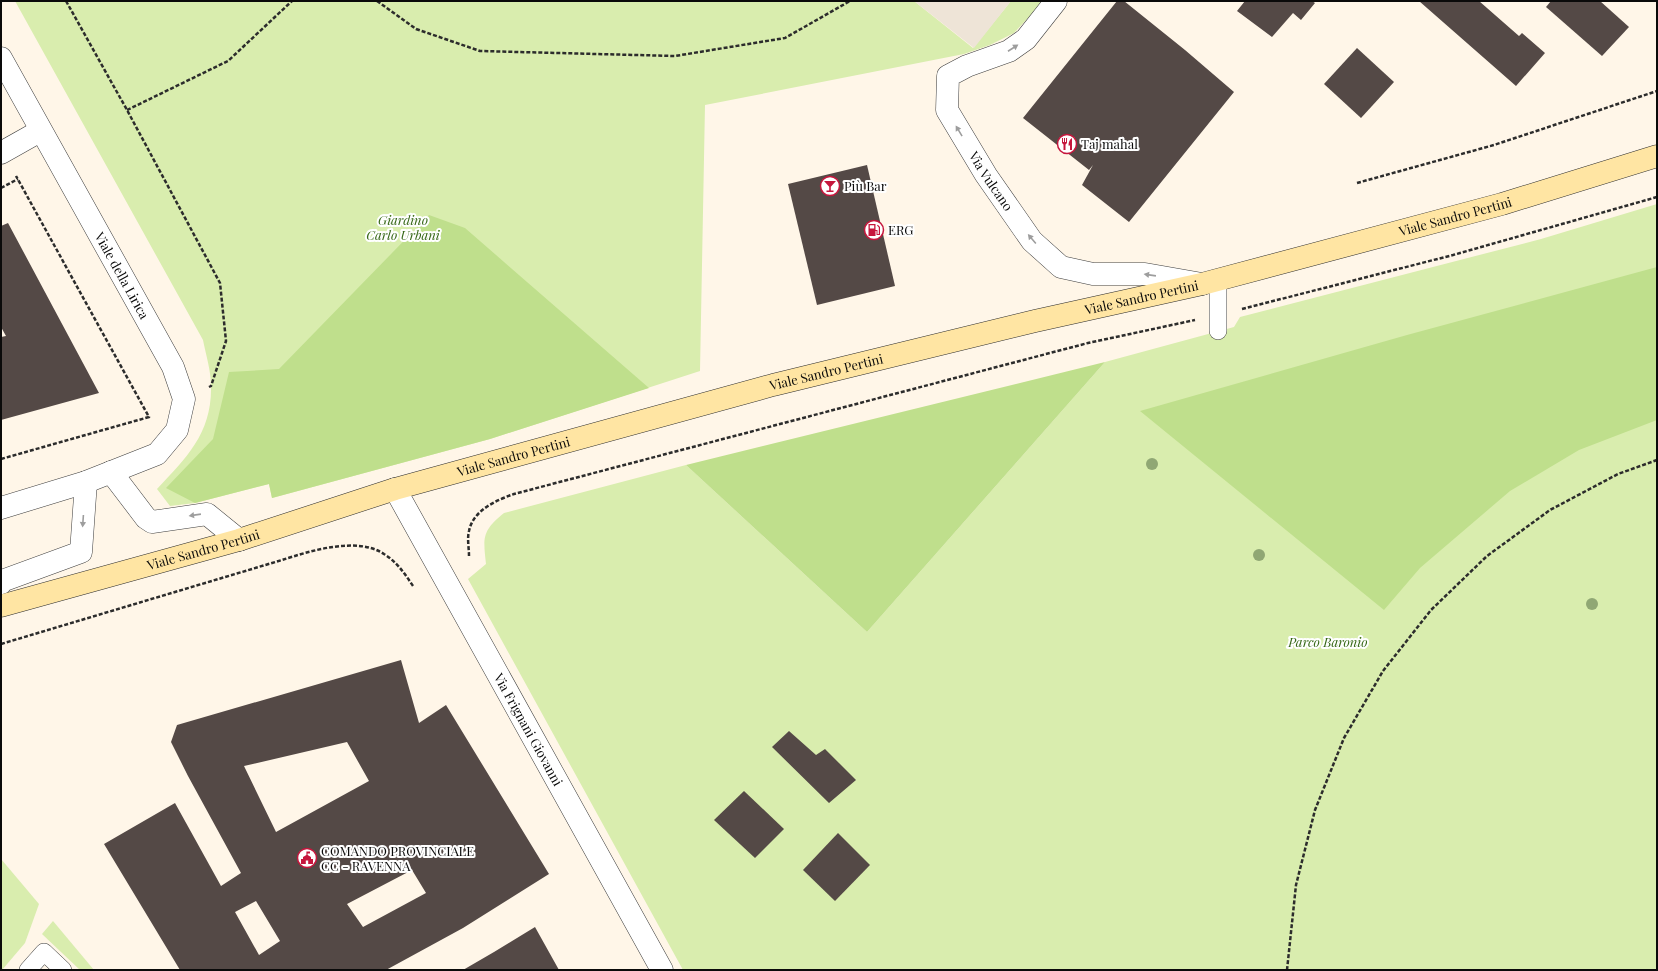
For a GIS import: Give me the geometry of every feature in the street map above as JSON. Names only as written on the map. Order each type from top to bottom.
[{"type":"main road","name":"Viale Sandro Pertini","points":[[1,606],[238,540],[395,489],[773,385],[1035,321],[1210,282],[1502,204],[1657,156]]},
{"type":"street","name":"Via Vulcano","points":[[1056,1],[1026,39],[1009,51],[967,66],[948,76],[946,110],[986,175],[1032,241],[1061,267],[1093,274],[1145,274],[1210,282]]},
{"type":"street","name":"Viale della Lirica","points":[[1,58],[173,367],[184,400],[177,430],[156,454],[86,482],[1,508]]},
{"type":"street","points":[[2,153],[40,130]]},
{"type":"street","points":[[111,472],[146,518],[152,522],[206,514],[238,540]]},
{"type":"street","points":[[1,583],[2,581],[81,552],[86,482]]},
{"type":"street","name":"Via Frignani Giovanni","points":[[395,489],[662,970]]},
{"type":"lane","points":[[1210,282],[1218,323]]},
{"type":"lane","points":[[28,970],[44,952],[63,970]]},
{"type":"path","points":[[66,1],[127,110],[220,283],[226,341],[211,386],[206,388]]},
{"type":"path","points":[[127,110],[228,61],[292,1]]},
{"type":"path","points":[[377,1],[416,29],[480,51],[674,56],[785,38],[850,1]]},
{"type":"path","points":[[1356,183],[1494,145],[1657,91]]},
{"type":"path","points":[[1,459],[149,417],[18,179],[2,153]]},
{"type":"path","points":[[1,188],[18,179]]},
{"type":"path","points":[[469,556],[469,530],[475,519],[486,508],[498,500],[514,494],[1088,343],[1218,323],[1657,197]]},
{"type":"path","points":[[1288,970],[1296,885],[1315,810],[1344,738],[1383,671],[1431,610],[1487,556],[1550,510],[1618,474],[1657,460]]},
{"type":"path","points":[[1,644],[282,560],[328,548],[349,545],[374,548],[394,561],[413,586]]},
{"type":"green space","name":"Giardino Carlo Urbani","points":[[15,1],[914,1],[973,48],[1011,1],[1044,1],[1014,33],[990,45],[964,54],[705,105],[700,371],[490,439],[272,498],[269,484],[195,503],[170,506],[157,489],[188,455],[196,443],[207,417],[210,403],[210,375],[203,340]]},
{"type":"green space","name":"Parco Baronio","points":[[1657,204],[1657,970],[683,970],[468,579],[486,564],[484,547],[486,535],[491,525],[504,513],[686,465],[867,632],[1105,362],[1234,327],[1240,317],[1541,239]]},
{"type":"green space","points":[[429,215],[465,228],[649,388],[490,439],[272,498],[269,484],[195,503],[166,488],[213,439],[229,372],[279,369]]},
{"type":"green space","points":[[1657,267],[1657,420],[1579,450],[1510,491],[1420,568],[1384,610],[1140,411],[1407,335]]},
{"type":"green space","points":[[1105,362],[867,632],[686,465]]},
{"type":"green space","points":[[1,859],[39,904],[25,943],[2,970]]},
{"type":"green space","points":[[53,921],[94,970],[80,970],[42,934]]},
{"type":"shaded area","points":[[914,1],[1011,1],[974,48]]},
{"type":"building","points":[[1117,1],[1124,1],[1234,92],[1129,222],[1082,185],[1093,165],[1089,170],[1023,118]]},
{"type":"building","points":[[1245,1],[1312,1],[1315,3],[1301,20],[1293,13],[1272,37],[1237,11]]},
{"type":"building","points":[[1419,1],[1479,1],[1519,36],[1522,33],[1545,53],[1516,86]]},
{"type":"building","points":[[1551,1],[1600,1],[1629,27],[1602,56],[1546,7]]},
{"type":"building","points":[[1357,48],[1394,82],[1361,118],[1324,84]]},
{"type":"building","points":[[867,165],[895,286],[817,305],[788,184]]},
{"type":"building","points":[[8,223],[99,393],[1,420],[1,337],[6,336],[1,327],[1,226]]},
{"type":"building","points":[[401,660],[419,723],[446,705],[549,874],[463,928],[386,970],[180,970],[104,844],[175,803],[221,886],[241,873],[171,742],[177,725]],"holes":[[[347,742],[369,781],[276,832],[244,766]],[[412,870],[426,893],[363,927],[347,904]],[[256,901],[280,941],[259,955],[235,912]]]},
{"type":"building","points":[[789,731],[816,755],[825,749],[856,780],[829,803],[772,747]]},
{"type":"building","points":[[744,791],[784,829],[755,858],[714,820]]},
{"type":"building","points":[[838,833],[870,865],[835,901],[803,870]]},
{"type":"building","points":[[535,927],[559,970],[463,970],[494,952]]},
{"type":"place","name":"Taj mahal","points":[[1067,144]]},
{"type":"place","name":"Più Bar","points":[[830,186]]},
{"type":"place","name":"ERG","points":[[874,230]]},
{"type":"place","name":"COMANDO PROVINCIALE CC - RAVENNA","points":[[307,858]]}]
